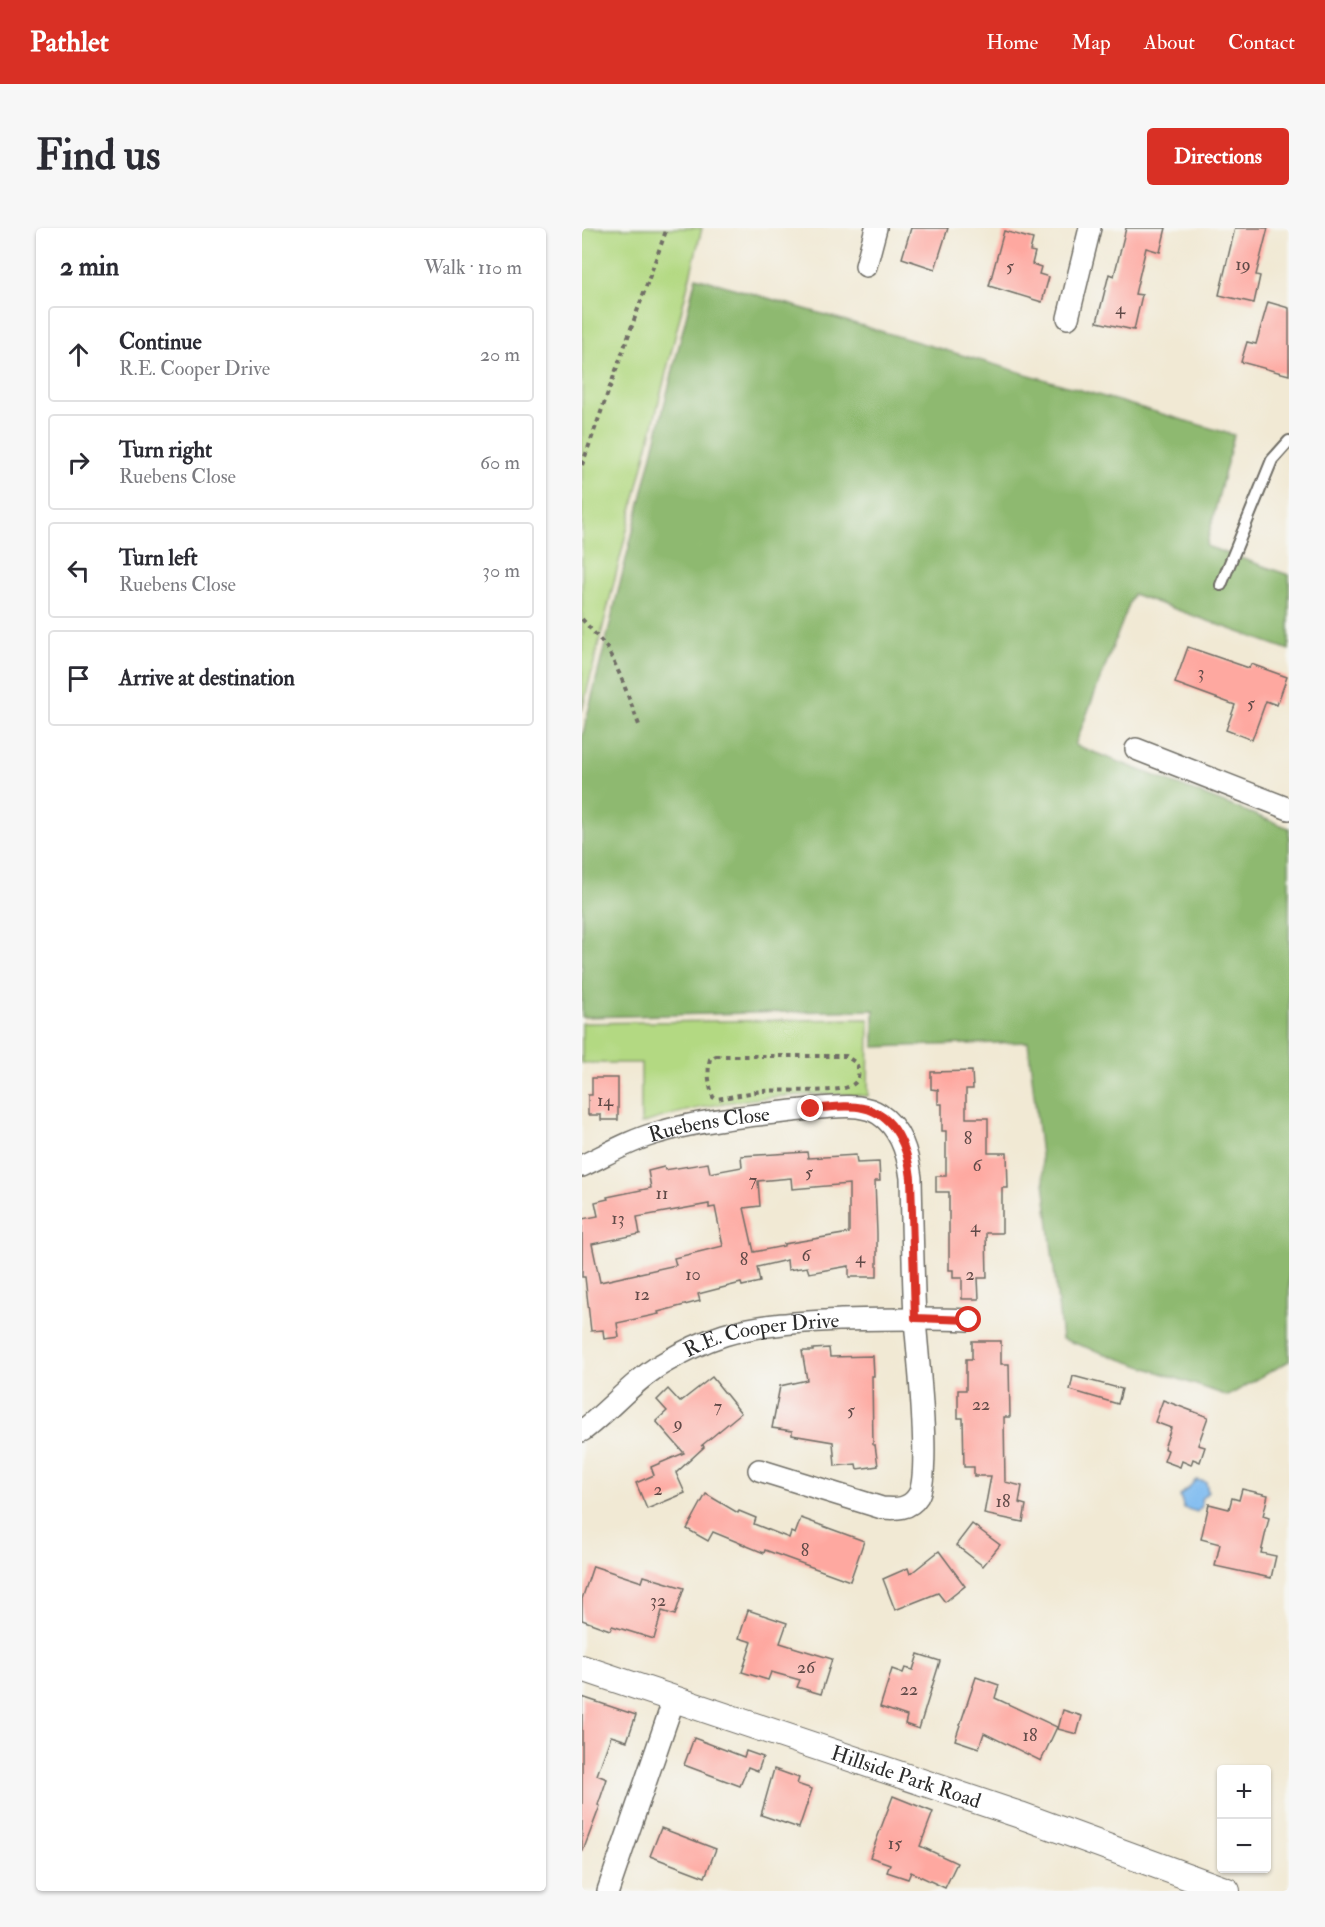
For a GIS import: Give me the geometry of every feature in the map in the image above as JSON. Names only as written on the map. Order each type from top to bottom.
[{"type":"street","points":[[866,266],[876,228]]},
{"type":"street","points":[[1068,318],[1090,228]]},
{"type":"street","points":[[1136,749],[1289,809]]},
{"type":"street","name":"Ruebens Close","points":[[582,1166],[640,1139],[695,1124],[760,1114],[843,1107],[866,1108],[879,1114],[900,1136],[909,1161],[915,1318],[923,1432],[922,1488],[909,1505],[900,1509],[882,1508],[759,1470]]},
{"type":"street","name":"R.E. Cooper Drive","points":[[582,1431],[659,1365],[712,1339],[739,1331],[817,1322],[915,1318],[969,1320]]},
{"type":"street","name":"Hillside Park Road","points":[[582,1668],[1020,1815],[1227,1891]]},
{"type":"street","points":[[608,1891],[674,1699]]},
{"type":"lane","points":[[1221,585],[1272,460],[1289,441]]},
{"type":"path","points":[[582,465],[667,228]]},
{"type":"path","points":[[582,619],[607,648],[639,725]]},
{"type":"path","points":[[716,1056],[846,1056],[856,1062],[859,1073],[856,1082],[848,1087],[759,1091],[716,1099],[711,1091],[708,1065],[710,1059],[716,1056]]},
{"type":"green space","points":[[582,228],[702,228],[582,711]]},
{"type":"green space","points":[[696,277],[1234,435],[1206,546],[1289,575],[1289,650],[1133,594],[1075,745],[1289,828],[1289,1361],[1228,1396],[1062,1339],[1028,1042],[874,1047],[874,1010],[582,1017],[582,737]]},
{"type":"green space","points":[[869,1019],[868,1096],[812,1095],[753,1099],[695,1109],[641,1124],[641,1063],[582,1063],[582,1023]]},
{"type":"water","points":[[1196,1480],[1206,1482],[1208,1492],[1201,1499],[1202,1506],[1197,1512],[1184,1508],[1180,1496]]},
{"type":"building","points":[[911,228],[948,228],[935,269],[902,258]]},
{"type":"building","points":[[1126,228],[1166,228],[1160,252],[1146,248],[1135,294],[1142,295],[1134,330],[1097,322],[1109,274],[1114,276]]},
{"type":"building","points":[[1235,228],[1268,228],[1256,275],[1260,276],[1254,303],[1219,295]]},
{"type":"building","points":[[1004,231],[1033,239],[1030,251],[1035,252],[1032,264],[1041,267],[1039,274],[1049,277],[1042,302],[989,286]]},
{"type":"building","points":[[1268,302],[1289,308],[1289,375],[1241,362],[1247,342],[1256,344]]},
{"type":"building","points":[[1188,647],[1249,668],[1251,664],[1287,677],[1277,705],[1266,701],[1252,740],[1226,730],[1235,705],[1175,683]]},
{"type":"building","points":[[972,1071],[973,1089],[966,1089],[966,1118],[988,1118],[988,1153],[1007,1153],[1008,1188],[1002,1188],[1002,1233],[986,1233],[987,1278],[978,1278],[979,1299],[962,1299],[962,1278],[953,1278],[953,1270],[949,1270],[949,1192],[936,1192],[936,1176],[946,1176],[946,1131],[942,1131],[942,1104],[938,1104],[938,1090],[931,1089],[931,1072]]},
{"type":"building","points":[[592,1078],[618,1078],[618,1120],[601,1120],[601,1115],[588,1115],[588,1095],[592,1095]]},
{"type":"building","points":[[807,1152],[808,1158],[856,1155],[857,1163],[879,1162],[880,1181],[875,1181],[877,1277],[849,1277],[849,1266],[809,1273],[807,1267],[788,1270],[787,1260],[757,1267],[760,1282],[742,1286],[741,1283],[698,1294],[700,1301],[658,1312],[659,1314],[617,1323],[619,1337],[604,1339],[603,1330],[591,1331],[585,1277],[582,1277],[582,1219],[598,1216],[595,1202],[608,1199],[607,1197],[651,1188],[648,1171],[664,1167],[665,1170],[708,1163],[710,1173],[742,1167],[741,1156]],"holes":[[[791,1178],[792,1189],[849,1184],[849,1233],[784,1244],[784,1246],[754,1252],[744,1208],[760,1206],[758,1181]],[[709,1204],[709,1208],[715,1207],[723,1246],[674,1258],[676,1265],[600,1282],[592,1244],[640,1234],[637,1217]]]},
{"type":"building","points":[[972,1341],[1001,1341],[1001,1364],[1009,1364],[1010,1417],[1004,1417],[1005,1482],[1022,1486],[1019,1503],[1026,1505],[1023,1522],[984,1514],[991,1476],[974,1476],[974,1467],[964,1467],[963,1418],[958,1418],[958,1390],[966,1390],[966,1359],[972,1359]]},
{"type":"building","points":[[829,1348],[830,1357],[873,1356],[873,1445],[875,1445],[878,1466],[857,1469],[856,1464],[835,1466],[833,1442],[792,1435],[792,1431],[772,1428],[780,1386],[807,1380],[802,1351]]},
{"type":"building","points":[[1073,1376],[1122,1389],[1118,1404],[1070,1390]]},
{"type":"building","points":[[712,1377],[741,1413],[701,1446],[704,1447],[676,1473],[685,1493],[647,1509],[636,1483],[654,1475],[651,1467],[684,1453],[656,1421],[667,1411],[657,1400],[668,1389],[680,1402]]},
{"type":"building","points":[[1163,1400],[1208,1417],[1198,1445],[1205,1447],[1200,1462],[1193,1459],[1191,1465],[1182,1461],[1180,1467],[1164,1461],[1168,1450],[1164,1448],[1171,1428],[1155,1422]]},
{"type":"building","points":[[1242,1489],[1268,1495],[1263,1516],[1269,1518],[1261,1553],[1276,1556],[1271,1578],[1215,1566],[1220,1544],[1201,1539],[1209,1504],[1229,1509],[1232,1498],[1239,1500]]},
{"type":"building","points":[[706,1494],[738,1513],[739,1511],[756,1518],[754,1524],[789,1538],[791,1532],[795,1534],[801,1518],[864,1541],[850,1581],[765,1550],[764,1553],[713,1532],[708,1541],[687,1529]]},
{"type":"building","points":[[972,1524],[1000,1545],[983,1566],[956,1545]]},
{"type":"building","points":[[939,1551],[965,1586],[945,1602],[938,1593],[895,1610],[883,1579],[908,1568],[910,1574]]},
{"type":"building","points":[[593,1566],[642,1582],[644,1576],[684,1588],[675,1615],[662,1611],[654,1639],[612,1626],[610,1630],[582,1620],[582,1599]]},
{"type":"building","points":[[748,1610],[787,1623],[780,1643],[832,1659],[821,1694],[797,1687],[800,1680],[771,1672],[768,1680],[742,1672],[752,1642],[739,1638]]},
{"type":"building","points":[[918,1654],[940,1661],[919,1729],[905,1724],[907,1716],[880,1707],[892,1669],[903,1673],[905,1668],[913,1670]]},
{"type":"building","points":[[976,1677],[999,1685],[995,1698],[1057,1727],[1041,1761],[984,1733],[979,1748],[955,1740]]},
{"type":"building","points":[[582,1697],[636,1715],[627,1741],[611,1736],[597,1775],[607,1779],[598,1805],[600,1806],[583,1851],[582,1850]]},
{"type":"building","points":[[1063,1710],[1082,1716],[1077,1734],[1058,1729]]},
{"type":"building","points":[[694,1738],[744,1757],[746,1751],[763,1757],[758,1771],[748,1767],[740,1786],[684,1765]]},
{"type":"building","points":[[774,1769],[799,1778],[797,1784],[812,1789],[799,1828],[761,1815]]},
{"type":"building","points":[[893,1796],[933,1812],[920,1846],[957,1863],[945,1888],[911,1872],[908,1879],[887,1872],[890,1864],[870,1857]]},
{"type":"building","points":[[661,1828],[716,1849],[705,1877],[650,1856]]},
{"type":"route","points":[[811,1109],[866,1108],[879,1114],[900,1136],[909,1161],[911,1178],[915,1318],[969,1320]]}]
